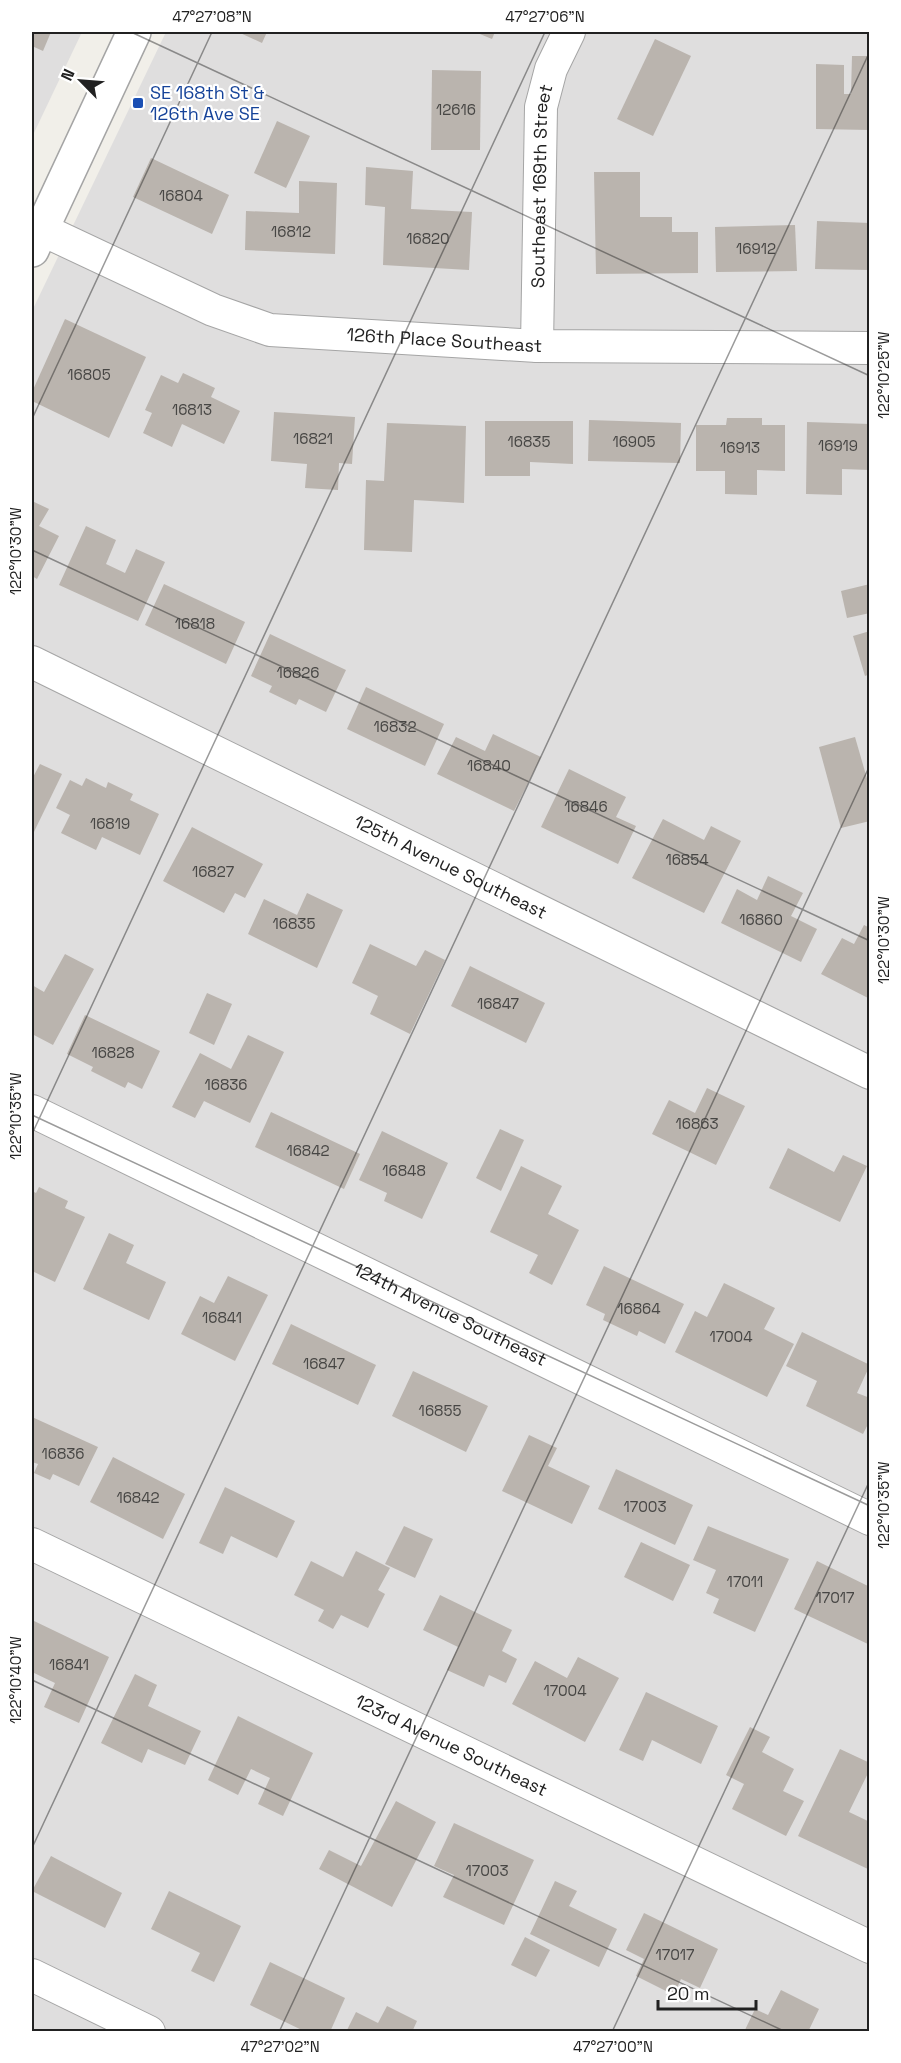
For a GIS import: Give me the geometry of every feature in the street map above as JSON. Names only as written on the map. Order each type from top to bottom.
[{"type":"street","points":[[35,235],[134,32]]},
{"type":"street","name":"Southeast 169th Street","points":[[537,346],[541,107],[551,69],[570,32]]},
{"type":"street","name":"126th Place Southeast","points":[[35,235],[213,310],[270,330],[537,346],[870,348]]},
{"type":"street","name":"125th Avenue Southeast","points":[[32,662],[870,1073]]},
{"type":"street","name":"124th Avenue Southeast","points":[[32,1111],[870,1519]]},
{"type":"street","name":"123rd Avenue Southeast","points":[[32,1544],[870,1947]]},
{"type":"street","points":[[32,1975],[150,2031]]},
{"type":"shaded area","points":[[32,32],[82,32],[32,137]]},
{"type":"shaded area","points":[[166,32],[869,32],[869,2031],[32,2031],[32,311]]},
{"type":"building","points":[[32,32],[51,32],[43,51],[32,46]]},
{"type":"building","points":[[238,32],[267,32],[262,43]]},
{"type":"building","points":[[475,32],[495,32],[492,39]]},
{"type":"building","points":[[655,39],[691,56],[653,136],[617,119]]},
{"type":"building","points":[[852,56],[870,56],[870,130],[816,129],[816,64],[844,65],[844,94],[851,94]]},
{"type":"building","points":[[432,70],[481,71],[480,150],[431,150]]},
{"type":"building","points":[[277,121],[310,136],[286,188],[254,173]]},
{"type":"building","points":[[151,158],[229,195],[212,234],[133,197]]},
{"type":"building","points":[[366,167],[413,171],[411,209],[472,212],[469,270],[383,265],[385,207],[365,205]]},
{"type":"building","points":[[594,172],[640,172],[640,217],[672,217],[672,232],[698,232],[698,273],[596,274]]},
{"type":"building","points":[[299,181],[337,183],[335,254],[245,250],[246,211],[299,213]]},
{"type":"building","points":[[817,221],[870,223],[870,270],[815,269]]},
{"type":"building","points":[[795,225],[797,271],[716,272],[715,227]]},
{"type":"building","points":[[65,319],[146,357],[109,438],[32,401],[32,392]]},
{"type":"building","points":[[183,373],[215,388],[211,397],[240,411],[224,444],[182,424],[172,447],[143,433],[152,413],[145,410],[161,375],[178,383]]},
{"type":"building","points":[[274,412],[355,417],[352,464],[339,463],[338,490],[305,488],[307,464],[271,461]]},
{"type":"building","points":[[727,418],[762,418],[762,425],[785,425],[785,471],[757,470],[757,495],[725,494],[725,471],[696,471],[696,425],[726,425]]},
{"type":"building","points":[[589,420],[681,423],[680,463],[588,461]]},
{"type":"building","points":[[485,421],[573,421],[573,464],[530,462],[530,476],[485,476]]},
{"type":"building","points":[[807,422],[870,424],[870,470],[842,469],[842,495],[806,494]]},
{"type":"building","points":[[387,423],[466,426],[464,503],[414,500],[412,552],[364,550],[366,480],[384,481]]},
{"type":"building","points":[[32,501],[49,509],[39,526],[59,536],[37,579],[32,576]]},
{"type":"building","points":[[86,526],[116,540],[106,564],[125,573],[136,549],[165,562],[138,621],[59,585]]},
{"type":"building","points":[[164,584],[245,622],[226,664],[145,625]]},
{"type":"building","points":[[870,584],[870,613],[847,618],[841,591]]},
{"type":"building","points":[[870,631],[870,674],[865,676],[853,636]]},
{"type":"building","points":[[270,634],[346,670],[326,712],[299,699],[296,705],[269,692],[272,686],[251,676]]},
{"type":"building","points":[[366,687],[444,724],[425,766],[347,729]]},
{"type":"building","points":[[493,734],[541,757],[514,811],[437,774],[456,737],[485,751]]},
{"type":"building","points":[[855,737],[870,789],[870,821],[841,828],[819,747]]},
{"type":"building","points":[[40,764],[62,774],[32,836],[32,779]]},
{"type":"building","points":[[569,769],[626,797],[616,817],[636,826],[618,864],[541,827]]},
{"type":"building","points":[[86,778],[106,788],[108,782],[133,794],[130,800],[159,814],[140,855],[102,837],[96,850],[61,833],[70,815],[56,808],[70,780],[82,786]]},
{"type":"building","points":[[663,819],[704,840],[711,826],[741,841],[704,913],[632,878]]},
{"type":"building","points":[[192,827],[263,864],[245,898],[235,893],[224,913],[163,881]]},
{"type":"building","points":[[768,876],[803,893],[791,916],[817,929],[801,962],[721,923],[737,889],[757,900]]},
{"type":"building","points":[[307,893],[343,910],[317,968],[248,934],[264,899],[297,915]]},
{"type":"building","points":[[864,925],[870,928],[870,999],[821,974],[842,938],[854,944]]},
{"type":"building","points":[[370,944],[416,966],[425,950],[445,960],[410,1034],[370,1014],[378,996],[352,983]]},
{"type":"building","points":[[65,954],[94,969],[53,1045],[32,1034],[32,985],[44,992]]},
{"type":"building","points":[[470,966],[545,1003],[526,1043],[451,1006]]},
{"type":"building","points":[[207,993],[232,1004],[214,1045],[189,1033]]},
{"type":"building","points":[[85,1015],[160,1051],[142,1089],[128,1082],[125,1088],[91,1071],[93,1067],[67,1054]]},
{"type":"building","points":[[248,1035],[284,1052],[250,1123],[204,1101],[195,1118],[172,1107],[200,1053],[231,1069]]},
{"type":"building","points":[[707,1088],[745,1106],[716,1165],[652,1134],[669,1100],[695,1113]]},
{"type":"building","points":[[271,1112],[360,1154],[344,1189],[255,1147]]},
{"type":"building","points":[[500,1129],[524,1140],[501,1191],[476,1178]]},
{"type":"building","points":[[382,1131],[448,1163],[422,1219],[384,1201],[387,1193],[359,1180]]},
{"type":"building","points":[[788,1148],[834,1172],[843,1155],[867,1166],[840,1222],[769,1188]]},
{"type":"building","points":[[521,1166],[562,1186],[548,1214],[579,1230],[552,1285],[529,1273],[538,1255],[490,1232]]},
{"type":"building","points":[[39,1187],[68,1201],[65,1208],[85,1217],[55,1282],[32,1271],[32,1191],[36,1193]]},
{"type":"building","points":[[109,1233],[134,1245],[126,1263],[166,1282],[149,1320],[83,1289]]},
{"type":"building","points":[[604,1266],[684,1304],[665,1344],[639,1331],[637,1336],[603,1320],[605,1314],[586,1305]]},
{"type":"building","points":[[228,1276],[268,1295],[235,1361],[181,1334],[200,1296],[214,1303]]},
{"type":"building","points":[[724,1283],[775,1308],[764,1329],[794,1344],[767,1397],[675,1352],[695,1311],[707,1317]]},
{"type":"building","points":[[291,1324],[376,1365],[358,1405],[272,1364]]},
{"type":"building","points":[[802,1332],[870,1365],[857,1393],[870,1398],[870,1420],[863,1434],[806,1406],[817,1381],[786,1366]]},
{"type":"building","points":[[413,1371],[488,1406],[466,1452],[392,1416]]},
{"type":"building","points":[[32,1417],[98,1447],[79,1486],[53,1474],[50,1480],[34,1473],[38,1464],[32,1462]]},
{"type":"building","points":[[529,1435],[557,1448],[548,1466],[590,1486],[572,1524],[502,1491]]},
{"type":"building","points":[[113,1457],[185,1494],[163,1539],[90,1502]]},
{"type":"building","points":[[616,1469],[693,1505],[675,1545],[598,1509]]},
{"type":"building","points":[[225,1487],[295,1521],[277,1558],[231,1536],[223,1554],[199,1543]]},
{"type":"building","points":[[404,1526],[433,1539],[415,1578],[385,1564]]},
{"type":"building","points":[[708,1526],[789,1559],[755,1632],[713,1613],[719,1599],[706,1593],[716,1570],[693,1560]]},
{"type":"building","points":[[641,1542],[690,1565],[673,1601],[624,1577]]},
{"type":"building","points":[[356,1551],[390,1568],[378,1590],[385,1594],[368,1628],[341,1615],[333,1629],[318,1621],[324,1610],[294,1595],[311,1561],[343,1577]]},
{"type":"building","points":[[817,1561],[870,1587],[870,1645],[794,1609]]},
{"type":"building","points":[[440,1595],[512,1630],[502,1651],[517,1659],[506,1683],[489,1675],[484,1687],[447,1670],[458,1647],[423,1630]]},
{"type":"building","points":[[32,1620],[109,1657],[79,1723],[44,1707],[55,1683],[32,1672]]},
{"type":"building","points":[[578,1657],[619,1678],[585,1742],[512,1704],[535,1661],[567,1678]]},
{"type":"building","points":[[135,1674],[157,1685],[148,1706],[201,1731],[185,1765],[148,1749],[142,1763],[101,1743]]},
{"type":"building","points":[[646,1692],[718,1726],[701,1764],[652,1740],[643,1761],[619,1750]]},
{"type":"building","points":[[238,1716],[313,1753],[283,1816],[258,1804],[270,1778],[251,1769],[238,1795],[208,1780]]},
{"type":"building","points":[[750,1727],[770,1737],[762,1752],[794,1769],[783,1791],[804,1801],[786,1836],[732,1809],[744,1784],[726,1775]]},
{"type":"building","points":[[840,1749],[870,1763],[870,1769],[849,1812],[870,1822],[870,1870],[798,1836]]},
{"type":"building","points":[[396,1801],[436,1822],[392,1907],[319,1869],[329,1850],[361,1866]]},
{"type":"building","points":[[454,1823],[534,1860],[504,1925],[443,1897],[454,1875],[434,1866]]},
{"type":"building","points":[[51,1856],[122,1893],[105,1928],[32,1891]]},
{"type":"building","points":[[555,1881],[577,1891],[569,1906],[617,1929],[599,1967],[530,1934]]},
{"type":"building","points":[[169,1891],[241,1926],[214,1982],[191,1971],[200,1953],[151,1929]]},
{"type":"building","points":[[644,1913],[718,1949],[700,1988],[681,1979],[674,1995],[636,1976],[644,1959],[626,1950]]},
{"type":"building","points":[[525,1937],[550,1950],[536,1977],[511,1965]]},
{"type":"building","points":[[270,1962],[345,1998],[330,2032],[306,2032],[250,2005]]},
{"type":"building","points":[[781,1990],[819,2009],[808,2032],[744,2032],[755,2009],[768,2015]]},
{"type":"building","points":[[387,2006],[417,2021],[412,2032],[346,2032],[356,2012],[378,2023]]},
{"type":"place","name":"SE 168th St & 126th Ave SE","points":[[138,103]]}]
